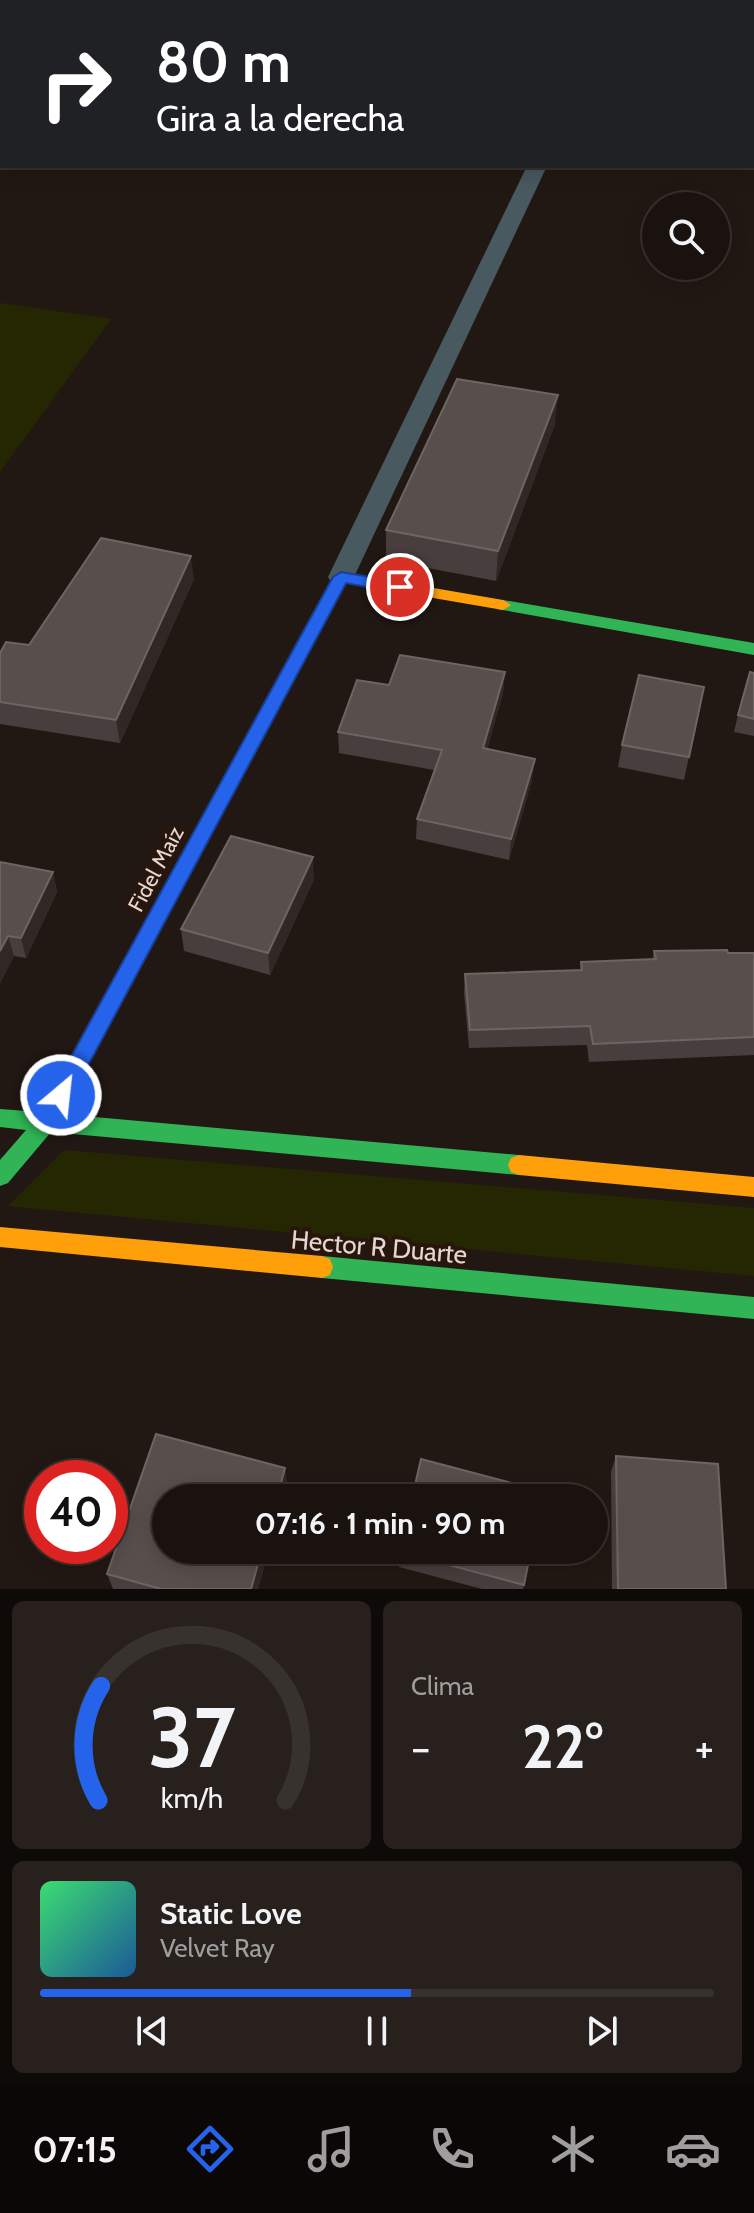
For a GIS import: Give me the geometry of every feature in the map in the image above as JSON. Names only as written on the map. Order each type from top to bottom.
[{"type":"street","points":[[341,577],[754,649]]},
{"type":"street","name":"Fidel Maíz","points":[[0,1176],[46,1122],[341,577]]},
{"type":"street","points":[[0,1118],[754,1187]]},
{"type":"street","name":"Hector R Duarte","points":[[0,1237],[754,1308]]},
{"type":"lane","points":[[341,577],[536,168]]},
{"type":"green space","points":[[0,303],[111,319],[0,472]]},
{"type":"green space","points":[[64,1150],[754,1208],[754,1276],[8,1206]]},
{"type":"building","points":[[457,379],[558,395],[498,551],[386,530]]},
{"type":"building","points":[[101,538],[191,556],[116,720],[0,702],[0,653],[6,642],[29,645]]},
{"type":"building","points":[[400,655],[505,672],[483,748],[535,759],[511,839],[417,819],[442,750],[338,732],[357,680],[389,685]]},
{"type":"building","points":[[750,672],[754,673],[754,719],[738,715]]},
{"type":"building","points":[[639,675],[704,687],[689,757],[622,745]]},
{"type":"building","points":[[231,836],[313,857],[268,953],[181,929]]},
{"type":"building","points":[[0,862],[53,872],[21,938],[8,936],[0,951]]},
{"type":"building","points":[[727,950],[728,953],[754,953],[754,1037],[593,1044],[590,1026],[470,1030],[465,974],[582,970],[581,962],[656,959],[654,951]]},
{"type":"building","points":[[156,1434],[285,1468],[281,1484],[152,1484],[152,1564],[258,1564],[251,1589],[161,1589],[107,1574],[110,1564],[128,1564],[128,1514]]},
{"type":"building","points":[[616,1456],[718,1464],[726,1589],[618,1589]]},
{"type":"building","points":[[421,1459],[516,1484],[415,1484]]},
{"type":"building","points":[[445,1564],[528,1564],[524,1585]]},
{"type":"traffic: fast","points":[[503,605],[754,649]]},
{"type":"traffic: fast","points":[[0,1176],[46,1122],[256,735]]},
{"type":"traffic: fast","points":[[0,1118],[519,1165]]},
{"type":"traffic: fast","points":[[322,1267],[754,1308]]},
{"type":"traffic: slow","points":[[256,735],[341,577],[503,605]]},
{"type":"traffic: slow","points":[[519,1165],[754,1187]]},
{"type":"traffic: slow","points":[[0,1237],[322,1267]]},
{"type":"route","points":[[61,1095],[341,577],[400,587]]}]
